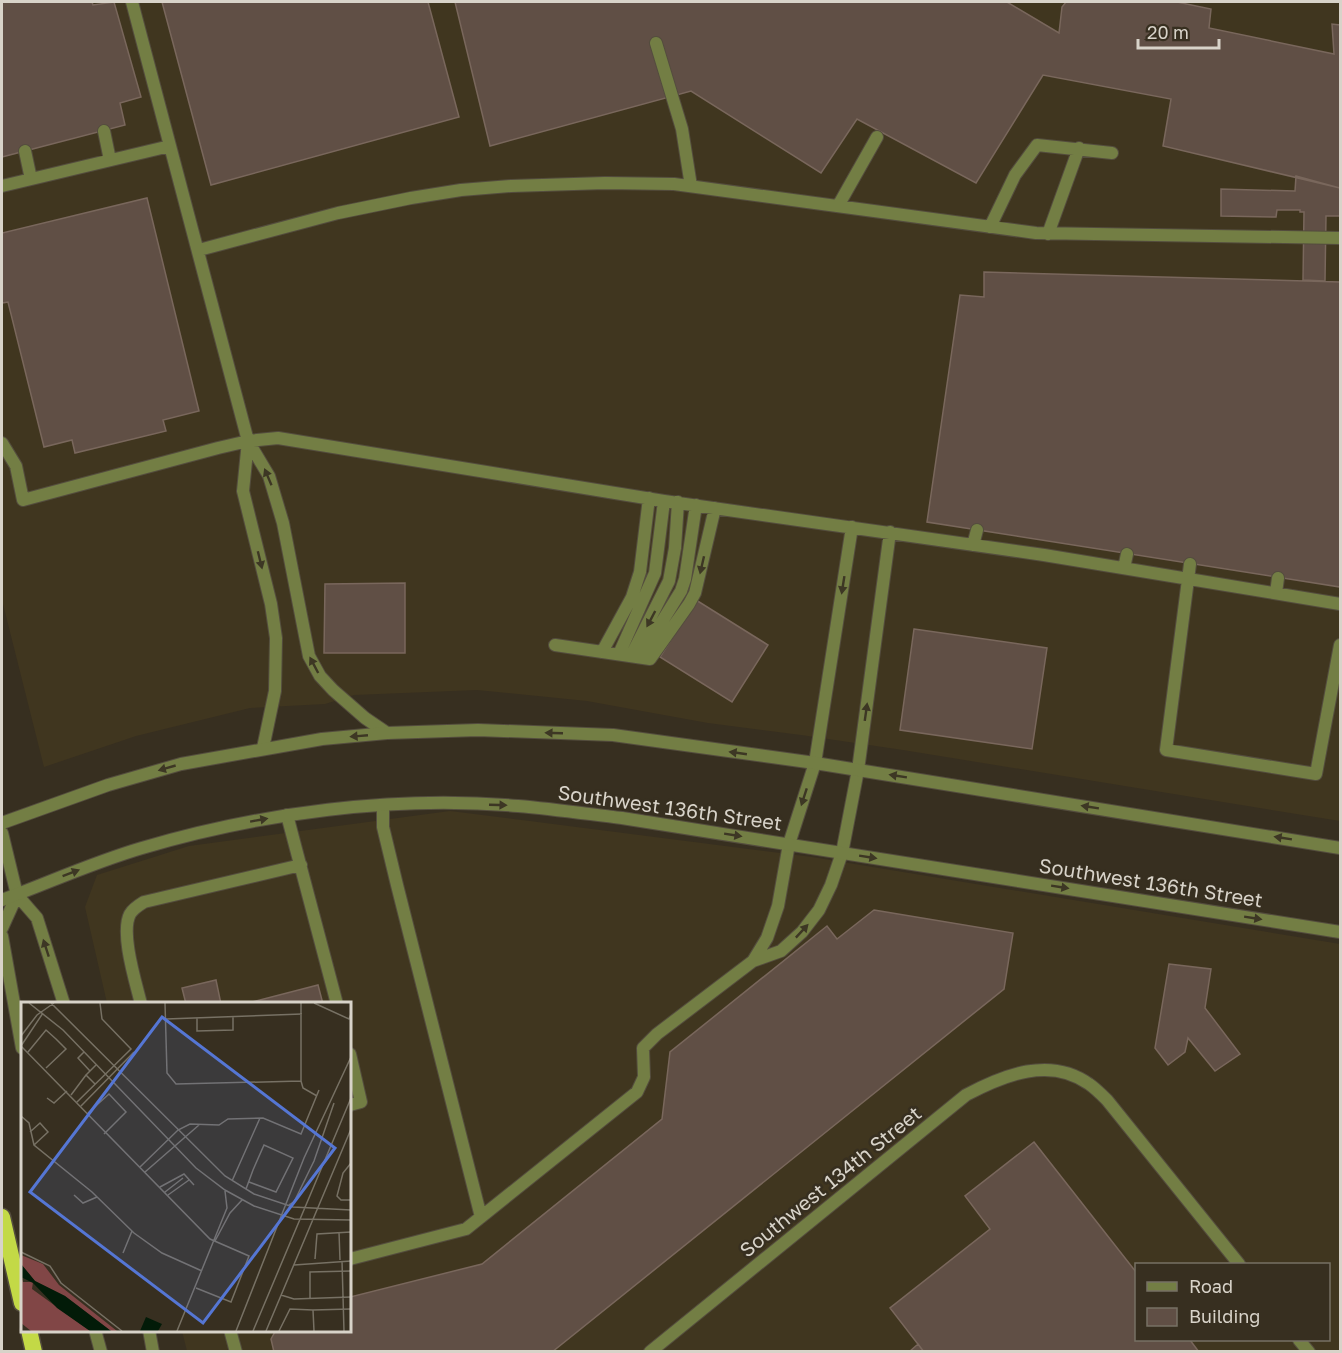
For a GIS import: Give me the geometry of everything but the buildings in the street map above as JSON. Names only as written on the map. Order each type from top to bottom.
[{"type":"highway","points":[[2,1217],[21,1299]]},
{"type":"highway","points":[[29,1332],[34,1352]]},
{"type":"street","points":[[132,2],[248,441],[269,476],[283,523],[309,656],[320,676],[333,690],[365,718],[387,733]]},
{"type":"street","points":[[656,43],[682,129],[691,186]]},
{"type":"street","points":[[104,131],[110,160]]},
{"type":"street","points":[[838,206],[877,137]]},
{"type":"street","points":[[990,228],[1015,175],[1036,145],[1112,153]]},
{"type":"street","points":[[2,186],[170,146]]},
{"type":"street","points":[[1048,234],[1078,148]]},
{"type":"street","points":[[26,151],[31,179]]},
{"type":"street","points":[[199,250],[338,213],[411,198],[460,190],[510,186],[605,183],[674,184],[1048,234],[1341,238]]},
{"type":"street","points":[[2,443],[16,466],[23,500],[248,441],[278,438],[664,501],[973,544],[1340,603]]},
{"type":"street","points":[[248,441],[243,491],[271,603],[276,638],[275,692],[263,748]]},
{"type":"street","points":[[602,652],[632,597],[640,572],[649,498]]},
{"type":"street","points":[[630,656],[655,573],[664,501]]},
{"type":"street","points":[[630,656],[669,581],[675,548],[678,502]]},
{"type":"street","points":[[630,656],[681,591],[685,579],[696,505]]},
{"type":"street","points":[[555,645],[650,658],[692,598],[698,583],[715,508]]},
{"type":"street","points":[[753,961],[767,938],[778,906],[789,844],[815,763],[852,527]]},
{"type":"street","points":[[973,544],[977,530]]},
{"type":"street","points":[[351,1259],[466,1229],[637,1092],[644,1077],[644,1048],[657,1034],[753,961],[781,951],[802,932],[819,910],[842,853],[858,770],[890,532]]},
{"type":"street","points":[[1044,555],[1046,541]]},
{"type":"street","points":[[1124,568],[1127,554]]},
{"type":"street","points":[[1190,564],[1166,750],[1316,774],[1341,645]]},
{"type":"street","points":[[1276,593],[1278,578]]},
{"type":"street","points":[[2,824],[108,785],[181,764],[322,739],[387,733],[478,730],[613,735],[815,763],[1341,848]]},
{"type":"street","name":"Southwest 136th Street","points":[[2,900],[140,848],[228,826],[332,809],[440,804],[517,806],[622,818],[1341,932]]},
{"type":"street","points":[[383,806],[383,827],[396,885],[481,1217]]},
{"type":"street","points":[[287,815],[336,1002]]},
{"type":"street","points":[[2,833],[17,895],[37,918],[63,1002]]},
{"type":"street","points":[[141,1002],[126,931],[130,914],[135,908],[144,902],[301,865]]},
{"type":"street","points":[[2,928],[17,895]]},
{"type":"street","points":[[2,936],[21,1042]]},
{"type":"street","points":[[351,1058],[361,1102],[351,1105]]},
{"type":"street","name":"Southwest 134th Street","points":[[650,1352],[966,1095],[994,1081],[1023,1071],[1049,1069],[1070,1073],[1089,1084],[1107,1100],[1238,1263]]},
{"type":"street","points":[[96,1332],[101,1352]]},
{"type":"street","points":[[149,1332],[153,1352]]},
{"type":"street","points":[[231,1332],[236,1352]]},
{"type":"shaded area","points":[[2,2],[1340,2],[1340,821],[903,750],[708,723],[587,701],[477,690],[354,695],[325,704],[250,708],[136,736],[44,767],[2,600]]},
{"type":"shaded area","points":[[450,811],[812,857],[1340,944],[1340,1351],[187,1351],[182,1332],[351,1332],[351,1002],[107,1002],[85,907],[97,875],[189,846]]}]
